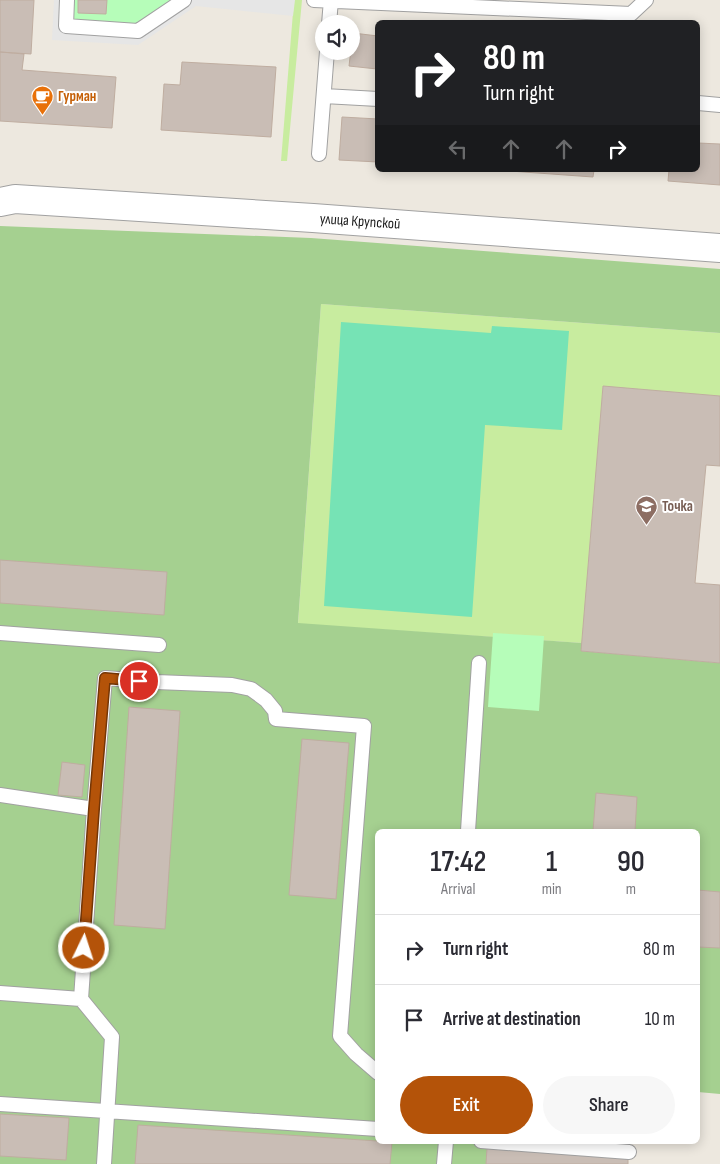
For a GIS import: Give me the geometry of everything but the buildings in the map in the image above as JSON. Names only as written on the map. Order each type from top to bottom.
[{"type":"street","name":"улица Крупской","points":[[0,202],[15,200],[313,218],[720,248]]},
{"type":"lane","points":[[67,0],[66,26],[138,31],[184,0]]},
{"type":"lane","points":[[314,0],[630,14],[646,0]]},
{"type":"lane","points":[[329,15],[330,1]]},
{"type":"lane","points":[[319,154],[326,60]]},
{"type":"lane","points":[[324,96],[375,99]]},
{"type":"lane","points":[[700,103],[720,105]]},
{"type":"lane","points":[[0,633],[159,645]]},
{"type":"lane","points":[[468,829],[479,663]]},
{"type":"lane","points":[[104,1164],[112,1037],[81,999],[105,678],[232,685],[251,689],[266,700],[275,711],[276,719],[364,726],[340,1036],[356,1054],[375,1070]]},
{"type":"lane","points":[[0,795],[94,809]]},
{"type":"lane","points":[[0,994],[81,999]]},
{"type":"lane","points":[[0,1104],[375,1129]]},
{"type":"lane","points":[[444,1164],[446,1144]]},
{"type":"lane","points":[[539,1144],[629,1152]]},
{"type":"green space","points":[[67,0],[177,0],[138,31],[66,26]]},
{"type":"green space","points":[[294,0],[302,0],[287,161],[281,161]]},
{"type":"green space","points":[[0,226],[311,238],[720,269],[720,333],[321,304],[298,623],[582,643],[582,651],[720,663],[720,1094],[700,1092],[700,829],[375,829],[375,1144],[493,1144],[491,1164],[0,1164]]},
{"type":"green space","points":[[321,304],[720,333],[720,396],[603,387],[582,643],[298,624]]},
{"type":"green space","points":[[341,322],[491,333],[492,326],[569,331],[562,430],[485,425],[472,617],[324,606]]},
{"type":"green space","points":[[493,633],[544,636],[539,711],[488,707]]},
{"type":"shaded area","points":[[54,0],[67,0],[66,26],[138,31],[177,0],[295,0],[293,16],[196,6],[138,45],[52,40]]},
{"type":"place","name":"Гурман","points":[[42,115]]},
{"type":"place","name":"Точка","points":[[646,525]]},
{"type":"route","points":[[84,948],[105,678],[139,681]]}]
